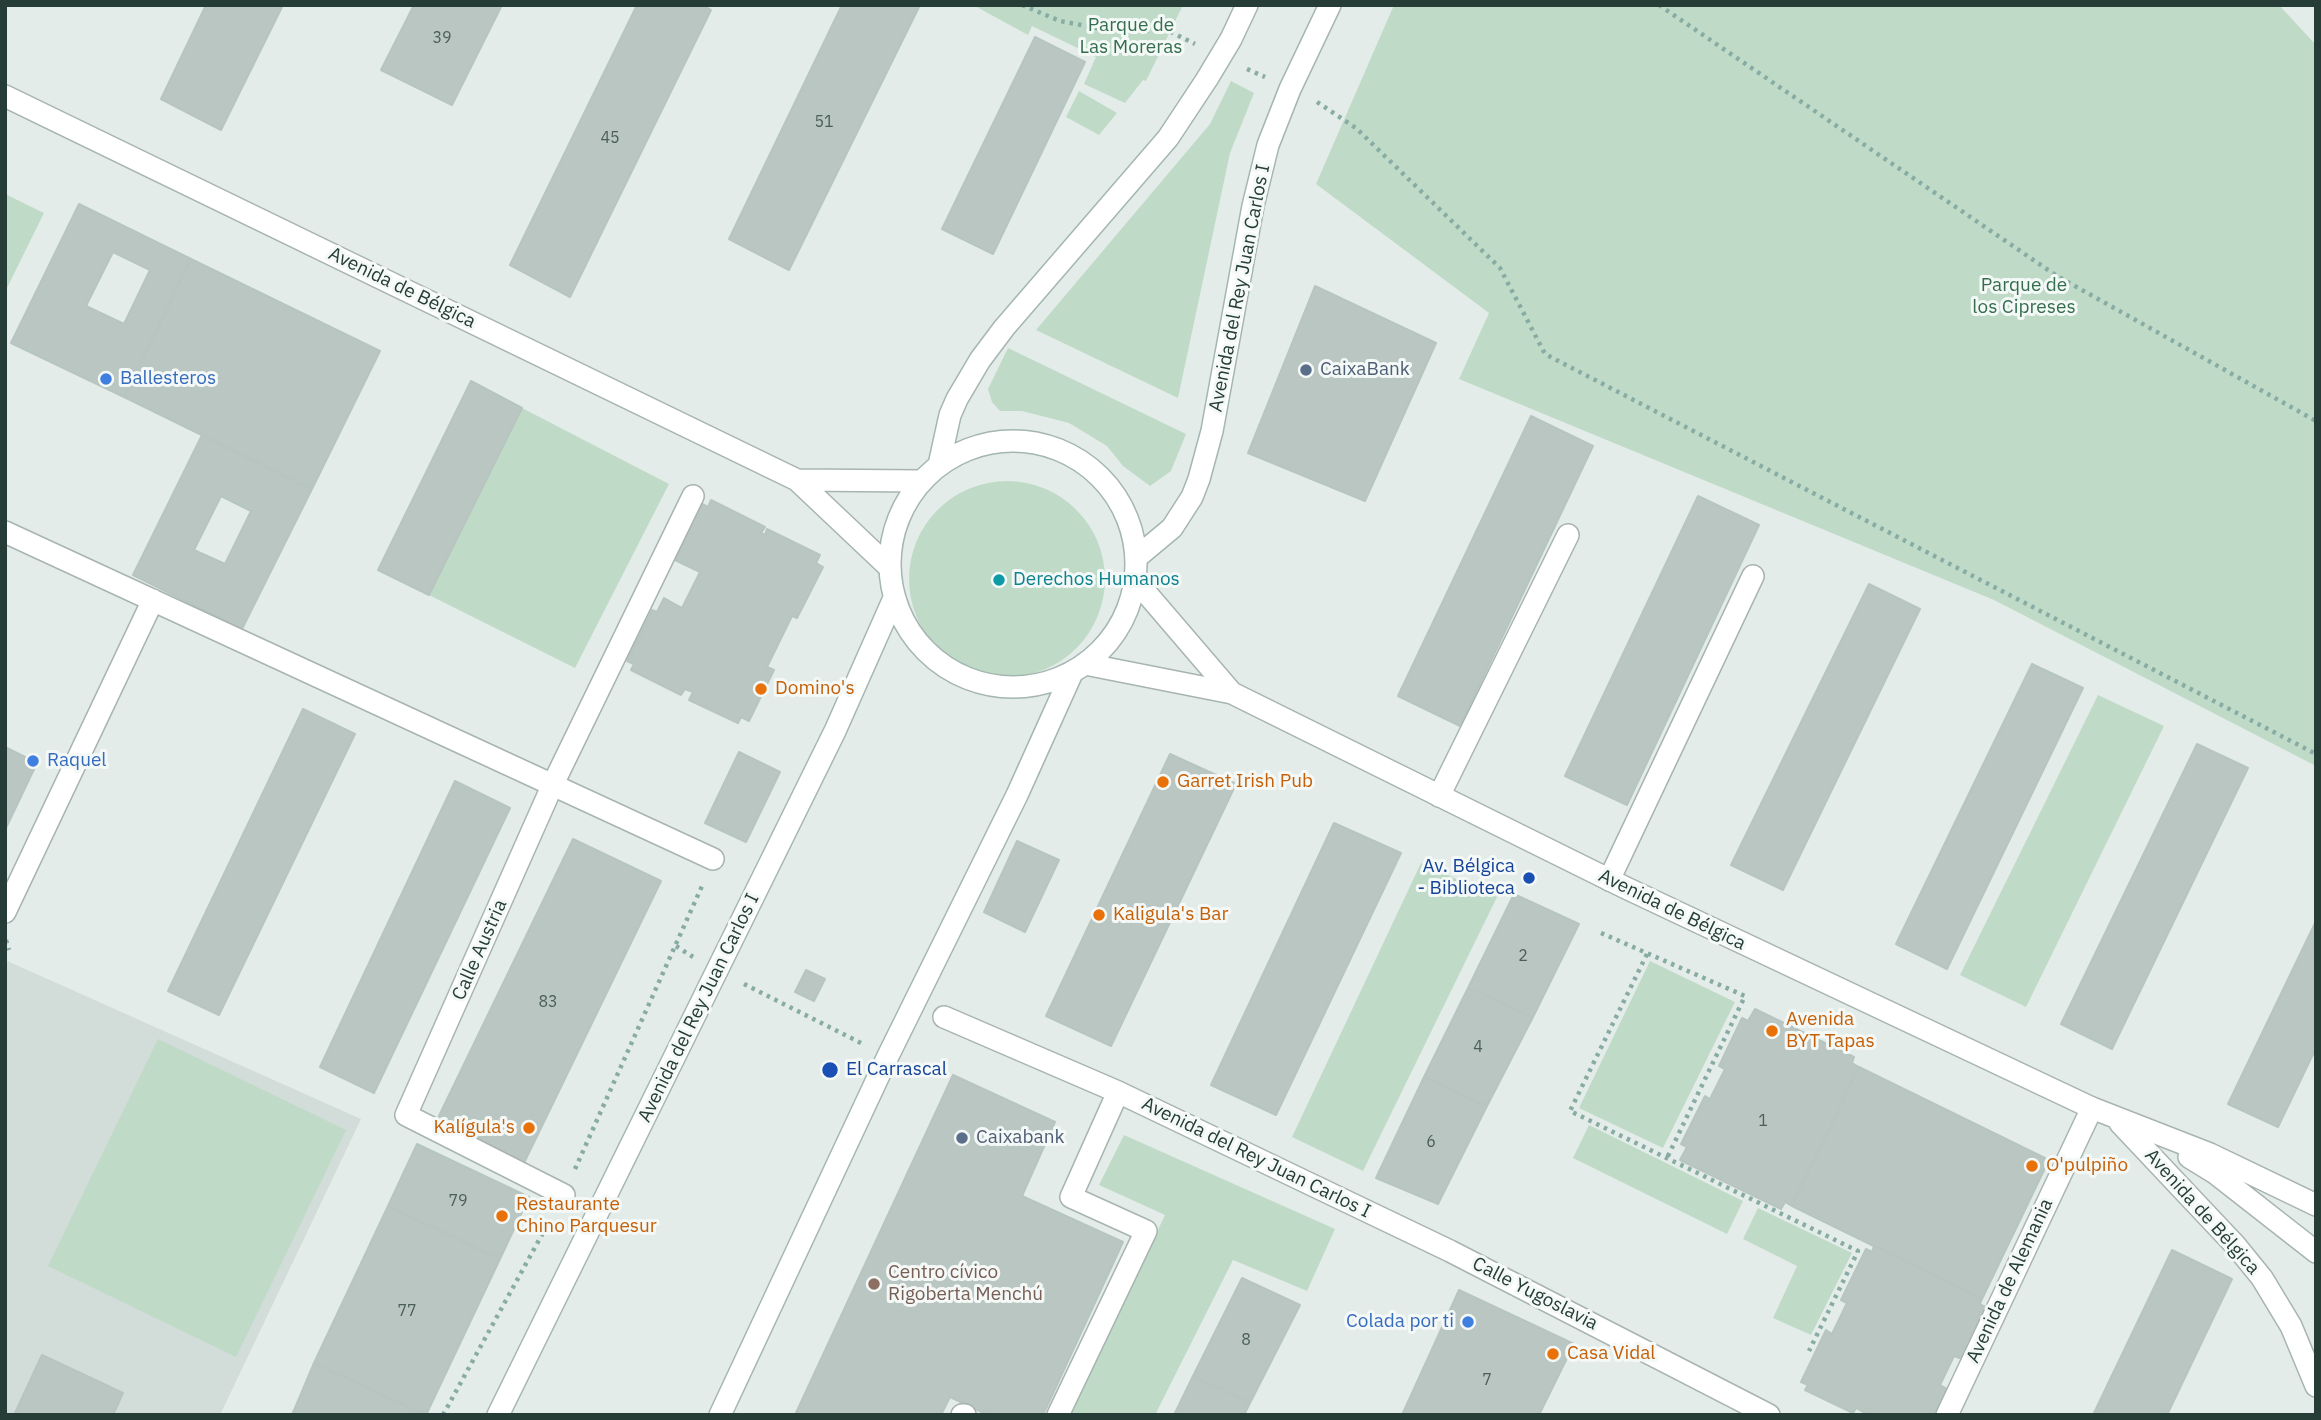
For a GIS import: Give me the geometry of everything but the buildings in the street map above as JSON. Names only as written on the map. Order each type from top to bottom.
[{"type":"street","points":[[939,465],[950,415],[980,360],[1004,328],[1168,138],[1221,56],[1247,5]]},
{"type":"street","name":"Avenida del Rey Juan Carlos I","points":[[1136,558],[1172,528],[1199,479],[1212,431],[1251,219],[1268,145],[1290,89],[1330,5]]},
{"type":"street","name":"Avenida de Bélgica","points":[[5,96],[797,480]]},
{"type":"street","points":[[1010,441],[1048,446],[1082,462],[1110,488],[1129,521],[1136,558],[1136,581],[1130,605],[1119,627],[1104,648],[1079,669],[1038,686],[1000,687],[965,679],[934,660],[909,632],[894,598],[889,567],[891,544],[897,521],[908,500],[922,481],[939,465],[973,447],[1010,441]]},
{"type":"street","points":[[797,480],[922,481]]},
{"type":"street","points":[[797,480],[889,567]]},
{"type":"street","name":"Calle Austria","points":[[564,1195],[406,1115],[553,784],[693,496]]},
{"type":"street","points":[[5,532],[713,859]]},
{"type":"street","points":[[1439,796],[1569,535]]},
{"type":"street","points":[[1609,880],[1753,576]]},
{"type":"street","points":[[1136,581],[1232,693]]},
{"type":"street","name":"Avenida del Rey Juan Carlos I","points":[[498,1415],[835,731],[894,598]]},
{"type":"street","points":[[5,912],[153,600]]},
{"type":"street","points":[[1079,669],[1232,693]]},
{"type":"street","points":[[720,1415],[888,1056],[1079,669]]},
{"type":"street","name":"Avenida de Bélgica","points":[[1232,693],[1609,880],[2116,1119],[2188,1156],[2215,1173],[2316,1252]]},
{"type":"street","name":"Avenida del Rey Juan Carlos I","points":[[944,1017],[1118,1092],[1450,1251]]},
{"type":"street","points":[[1058,1415],[1146,1231],[1071,1197],[1118,1092]]},
{"type":"street","name":"Avenida de Alemania","points":[[1947,1415],[2092,1108]]},
{"type":"street","name":"Avenida de Bélgica","points":[[2116,1119],[2210,1154],[2316,1205]]},
{"type":"street","name":"Avenida de Bélgica","points":[[2116,1119],[2236,1246],[2262,1278],[2291,1326],[2316,1386]]},
{"type":"street","name":"Calle Yugoslavia","points":[[1450,1251],[1769,1415]]},
{"type":"path","points":[[1022,5],[1060,22],[1118,32],[1167,30],[1184,38]]},
{"type":"path","points":[[1660,5],[2057,276],[2316,421]]},
{"type":"path","points":[[1329,108],[1356,128],[1500,268],[1545,354],[2315,752]]},
{"type":"path","points":[[443,1415],[564,1195],[713,859]]},
{"type":"path","points":[[1601,933],[1745,996],[1667,1158]]},
{"type":"path","points":[[5,940],[9,950]]},
{"type":"path","points":[[676,946],[716,971],[888,1056]]},
{"type":"path","points":[[1647,954],[1570,1111],[1858,1251],[1809,1351]]},
{"type":"shaded area","points":[[5,960],[361,1119],[220,1415],[5,1415]]},
{"type":"green space","name":"Parque de Las Moreras","points":[[973,5],[1183,5],[1146,81],[1143,80],[1125,103],[1084,84],[1096,57],[1032,26],[1028,35]]},
{"type":"green space","name":"Parque de los Cipreses","points":[[1394,5],[2279,5],[2316,45],[2316,766],[1994,600],[1459,379],[1489,313],[1316,184]]},
{"type":"green space","points":[[1231,81],[1254,93],[1230,153],[1178,398],[1036,330],[1210,124]]},
{"type":"green space","points":[[1079,91],[1117,113],[1099,135],[1066,117]]},
{"type":"green space","points":[[5,194],[44,213],[5,292]]},
{"type":"green space","points":[[1008,348],[1186,434],[1171,471],[1150,486],[1123,466],[1107,446],[1069,423],[1022,411],[1000,411],[992,402],[988,389]]},
{"type":"green space","points":[[522,408],[669,484],[575,668],[429,595]]},
{"type":"green space","points":[[1007,481],[1026,482],[1045,488],[1077,509],[1098,541],[1104,560],[1104,598],[1098,617],[1077,649],[1045,670],[1026,676],[1007,677],[988,676],[969,670],[937,649],[916,617],[910,598],[909,579],[910,560],[916,541],[937,509],[969,488],[988,482]]},
{"type":"green space","points":[[2098,695],[2164,726],[2026,1007],[1960,975]]},
{"type":"green space","points":[[1421,863],[1497,897],[1363,1171],[1292,1137]]},
{"type":"green space","points":[[1650,961],[1735,1002],[1663,1148],[1579,1108]]},
{"type":"green space","points":[[158,1039],[346,1130],[236,1357],[48,1266]]},
{"type":"green space","points":[[1589,1125],[1743,1201],[1727,1234],[1573,1158]]},
{"type":"green space","points":[[1124,1135],[1335,1229],[1307,1291],[1233,1260],[1155,1415],[1070,1415],[1165,1215],[1099,1185]]},
{"type":"green space","points":[[1758,1208],[1852,1253],[1811,1335],[1773,1318],[1797,1266],[1743,1239]]},
{"type":"place","name":"CaixaBank","points":[[1306,370]]},
{"type":"place","name":"Ballesteros","points":[[106,379]]},
{"type":"place","name":"Derechos Humanos","points":[[999,580]]},
{"type":"place","name":"Domino's","points":[[761,689]]},
{"type":"place","name":"Raquel","points":[[33,761]]},
{"type":"place","name":"Garret Irish Pub","points":[[1163,782]]},
{"type":"place","name":"Av. Bélgica - Biblioteca","points":[[1529,878]]},
{"type":"place","name":"Kaligula's Bar","points":[[1099,915]]},
{"type":"place","name":"Avenida BYT Tapas","points":[[1772,1031]]},
{"type":"place","name":"El Carrascal","points":[[830,1070]]},
{"type":"place","name":"Kalígula's","points":[[529,1128]]},
{"type":"place","name":"Caixabank","points":[[962,1138]]},
{"type":"place","name":"O'pulpiño","points":[[2032,1166]]},
{"type":"place","name":"Restaurante Chino Parquesur","points":[[502,1216]]},
{"type":"place","name":"Centro cívico Rigoberta Menchú","points":[[874,1284]]},
{"type":"place","name":"Colada por ti","points":[[1468,1322]]},
{"type":"place","name":"Casa Vidal","points":[[1553,1354]]}]
